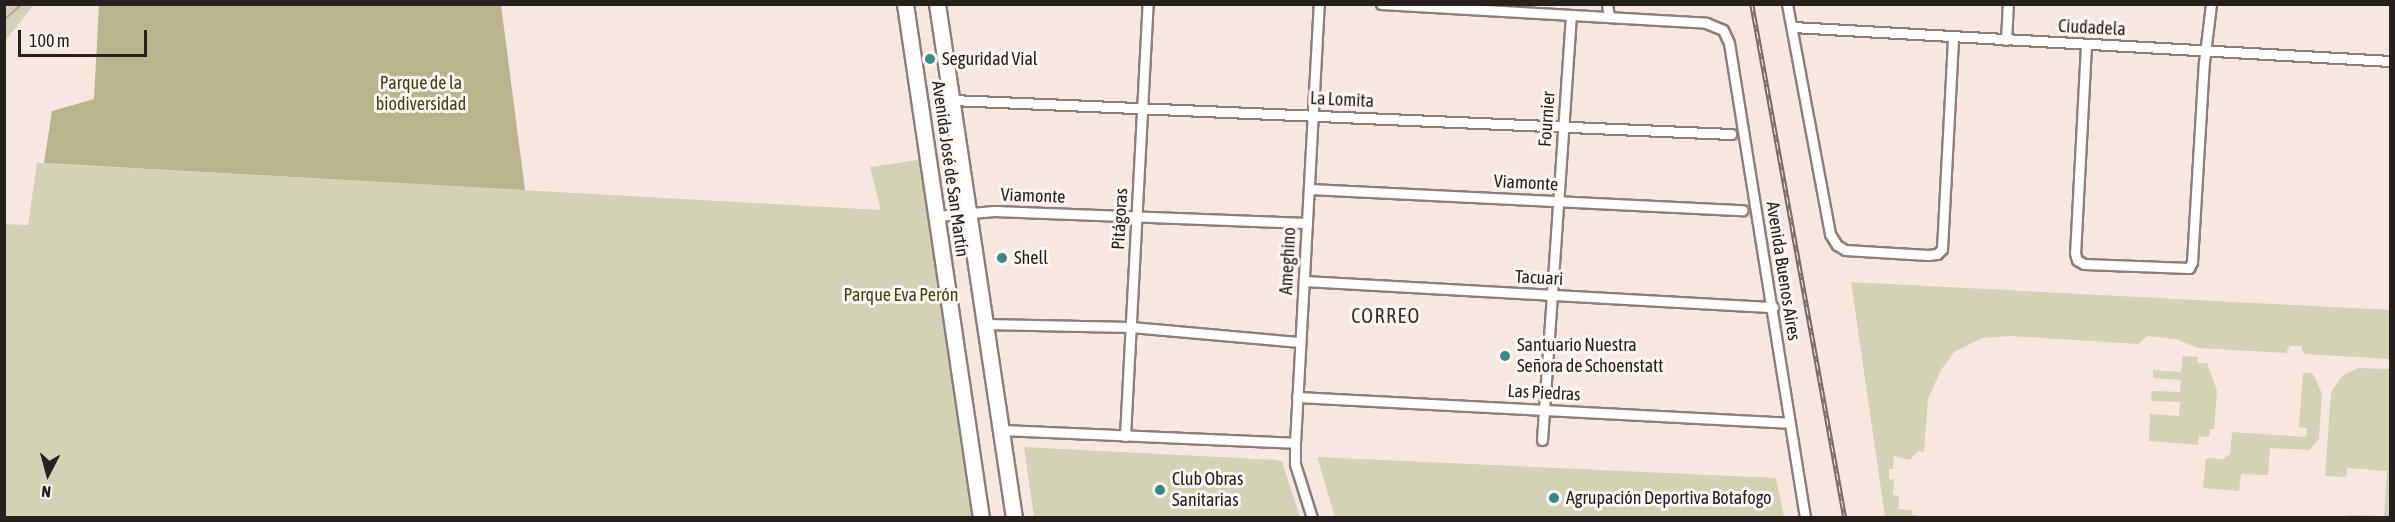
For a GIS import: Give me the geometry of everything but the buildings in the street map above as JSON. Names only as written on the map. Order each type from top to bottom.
[{"type":"main road","name":"Avenida José de San Martín","points":[[905,4],[981,518]]},
{"type":"main road","name":"Avenida José de San Martín","points":[[937,4],[1014,518]]},
{"type":"street","name":"Pitágoras","points":[[1125,436],[1148,4]]},
{"type":"street","name":"Ameghino","points":[[1312,518],[1295,464],[1295,443],[1319,4]]},
{"type":"street","points":[[1381,4],[1517,8],[1609,17],[1607,4]]},
{"type":"street","points":[[1787,4],[1830,234],[1837,245],[1845,250],[1928,255],[1937,254],[1942,249],[1953,36]]},
{"type":"street","points":[[2006,40],[2008,4]]},
{"type":"street","points":[[2086,45],[2077,260],[2084,264],[2188,268],[2192,262],[2211,4]]},
{"type":"street","name":"Fournier","points":[[1542,440],[1571,15]]},
{"type":"street","name":"Avenida Buenos Aires","points":[[1609,17],[1706,23],[1724,30],[1729,43],[1773,307],[1788,423],[1805,518]]},
{"type":"street","name":"Ciudadela","points":[[1793,27],[2391,61]]},
{"type":"street","name":"La Lomita","points":[[952,100],[1731,134]]},
{"type":"street","name":"Viamonte","points":[[1309,189],[1742,210]]},
{"type":"street","name":"Viamonte","points":[[938,216],[994,211],[1307,223]]},
{"type":"street","name":"Tacuari","points":[[1304,282],[1773,307]]},
{"type":"street","points":[[985,324],[1131,327],[1300,342]]},
{"type":"street","name":"Las Piedras","points":[[1297,397],[1788,423]]},
{"type":"street","points":[[1001,430],[1295,443]]},
{"type":"green space","points":[[4,5],[34,5],[5,41]]},
{"type":"green space","name":"Parque de la biodiversidad","points":[[99,5],[501,5],[525,190],[44,163],[52,111],[94,99]]},
{"type":"green space","name":"Parque Eva Perón","points":[[924,159],[977,517],[5,517],[4,224],[28,225],[37,163],[881,210],[870,167]]},
{"type":"green space","points":[[1851,282],[2390,310],[2390,359],[2304,354],[2301,346],[2290,346],[2286,353],[2198,348],[2175,339],[2147,336],[2138,344],[2011,336],[1982,338],[1954,352],[1941,370],[1928,399],[1924,452],[1918,451],[1910,460],[1894,456],[1893,469],[1889,469],[1889,479],[1894,480],[1893,495],[1899,496],[1898,509],[1912,510],[1912,515],[1917,515],[1917,517],[1885,517]]},
{"type":"green space","points":[[2183,356],[2198,357],[2198,363],[2207,363],[2217,391],[2214,429],[2210,429],[2209,437],[2199,436],[2198,445],[2149,441],[2150,414],[2179,416],[2180,402],[2151,401],[2152,391],[2180,392],[2181,380],[2153,378],[2153,370],[2181,372]]},
{"type":"green space","points":[[2358,368],[2390,369],[2390,517],[2346,517],[2346,515],[2384,516],[2387,471],[2347,468],[2346,477],[2325,476],[2331,392],[2342,376]]},
{"type":"green space","points":[[2303,373],[2311,373],[2315,377],[2322,394],[2319,439],[2310,450],[2270,448],[2268,475],[2241,474],[2239,491],[2203,488],[2206,458],[2223,459],[2230,454],[2232,432],[2306,437],[2307,428],[2299,427]]},
{"type":"green space","name":"Club Obras Sanitarias","points":[[1024,447],[1277,460],[1282,462],[1300,517],[1034,517]]},
{"type":"green space","name":"Agrupación Deportiva Botafogo","points":[[1317,457],[1776,478],[1784,517],[1335,517]]},
{"type":"waterway","points":[[4,20],[22,4]]},
{"type":"railway","points":[[1752,4],[1845,518]]},
{"type":"place","name":"Seguridad Vial","points":[[930,59]]},
{"type":"place","name":"Shell","points":[[1002,258]]},
{"type":"place","name":"Santuario Nuestra Señora de Schoenstatt","points":[[1505,356]]},
{"type":"place","name":"Club Obras Sanitarias","points":[[1160,490]]},
{"type":"place","name":"Agrupación Deportiva Botafogo","points":[[1554,498]]},
{"type":"district","name":"CORREO","points":[[1386,315]]}]
